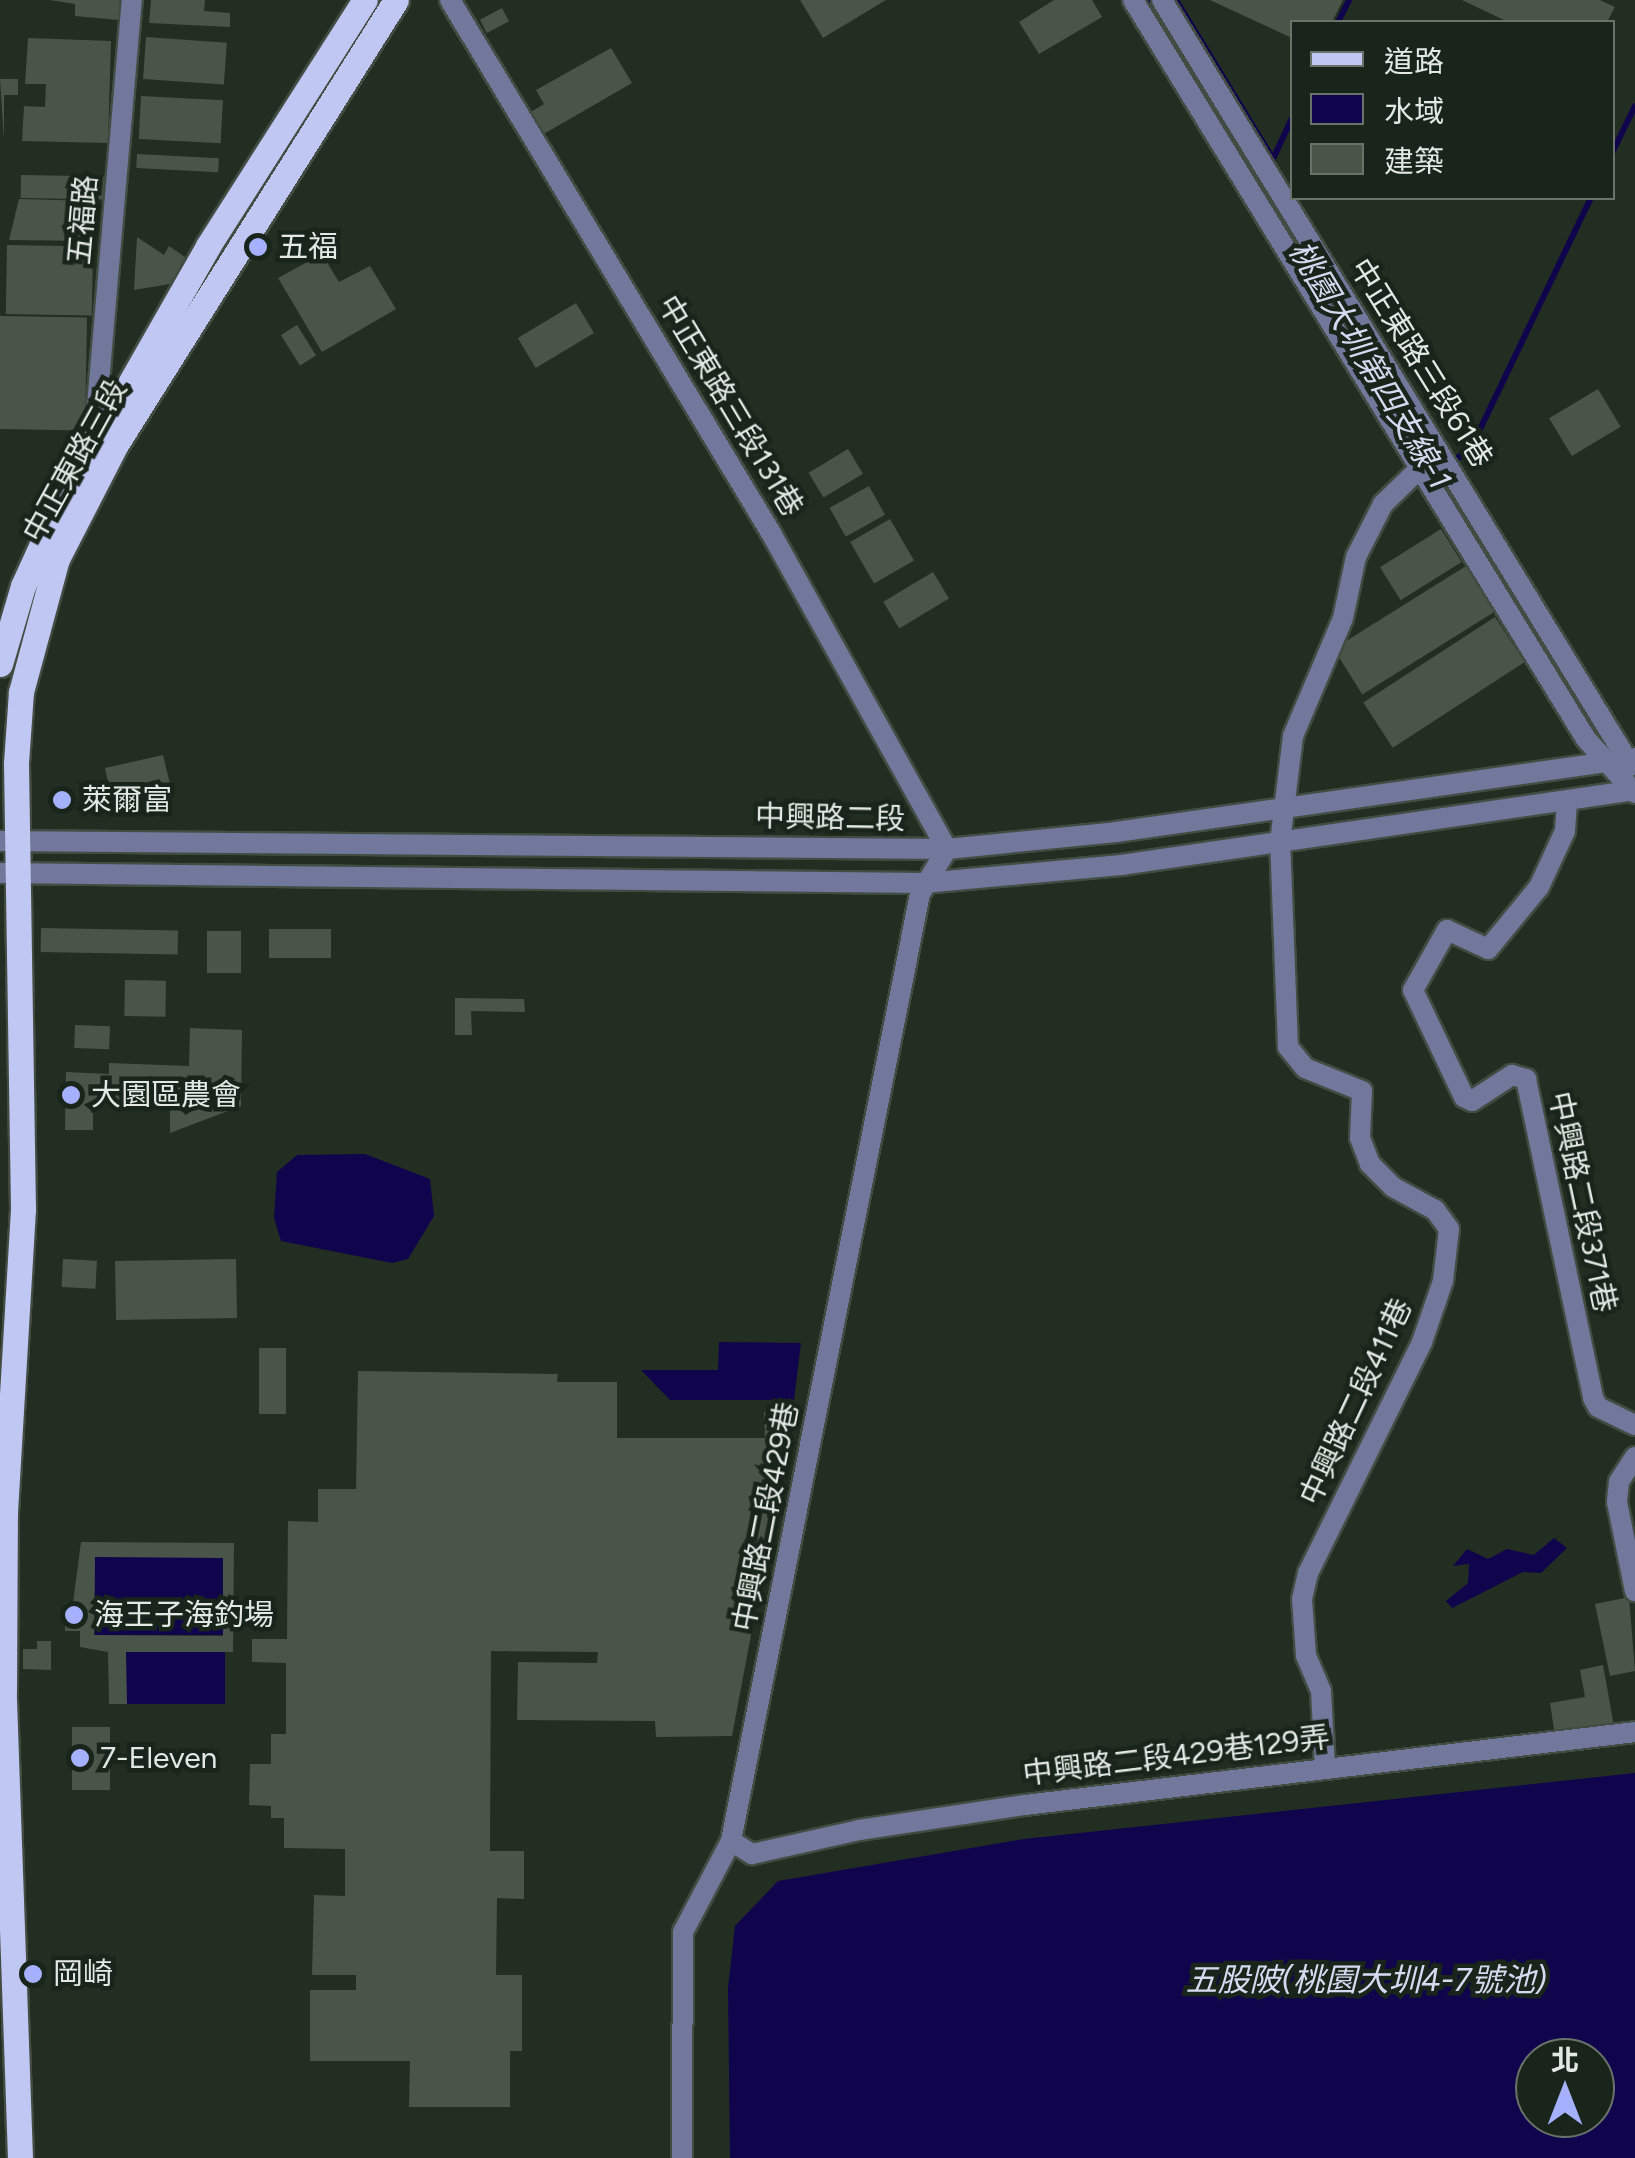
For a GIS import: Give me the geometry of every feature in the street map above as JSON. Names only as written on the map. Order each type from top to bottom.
[{"type":"main road","name":"中正東路三段","points":[[0,664],[22,586],[94,445],[208,246],[365,0]]},
{"type":"main road","name":"中正東路三段","points":[[20,2158],[22,2097],[4,1691],[4,1512],[23,1209],[9,842],[22,692],[57,558],[115,446],[396,0]]},
{"type":"street","name":"五福路","points":[[94,445],[132,0]]},
{"type":"street","name":"中正東路三段131巷","points":[[450,0],[771,532],[947,848]]},
{"type":"street","points":[[1132,0],[1417,471],[1602,762],[1633,777]]},
{"type":"street","name":"中正東路三段61巷","points":[[1162,0],[1633,777]]},
{"type":"street","points":[[1280,842],[1293,736],[1343,618],[1356,557],[1383,504],[1417,471]]},
{"type":"street","name":"中興路二段","points":[[9,842],[947,848],[1285,808],[1602,762],[1633,777]]},
{"type":"street","points":[[10,873],[924,883],[1280,842],[1567,802],[1633,777]]},
{"type":"street","name":"中興路二段371巷","points":[[1567,802],[1565,831],[1529,899],[1488,948],[1447,930],[1413,990],[1464,1097],[1472,1101],[1512,1076],[1526,1079],[1593,1398],[1598,1407],[1635,1425]]},
{"type":"street","name":"中興路二段411巷","points":[[1280,842],[1288,1047],[1305,1068],[1362,1091],[1360,1138],[1370,1164],[1393,1188],[1435,1210],[1449,1229],[1450,1249],[1422,1342],[1308,1573],[1301,1625],[1321,1691],[1325,1767]]},
{"type":"street","points":[[252,845],[252,876]]},
{"type":"street","points":[[924,883],[947,848]]},
{"type":"street","name":"中興路二段429巷","points":[[682,2158],[683,1932],[731,1841],[924,883]]},
{"type":"street","points":[[1635,1457],[1616,1502],[1635,1590]]},
{"type":"street","name":"中興路二段429巷129弄","points":[[731,1841],[752,1854],[860,1830],[1325,1767],[1635,1732]]},
{"type":"water","points":[[365,1154],[430,1179],[434,1216],[408,1259],[392,1263],[281,1241],[274,1218],[277,1172],[297,1155]]},
{"type":"water","points":[[719,1342],[801,1343],[794,1400],[670,1400],[641,1370],[718,1370]]},
{"type":"water","points":[[1554,1538],[1567,1548],[1541,1573],[1523,1572],[1452,1608],[1446,1601],[1468,1583],[1469,1564],[1453,1566],[1467,1549],[1488,1559],[1507,1549],[1534,1555]]},
{"type":"water","points":[[95,1557],[223,1557],[223,1635],[95,1635]]},
{"type":"water","points":[[126,1652],[225,1652],[225,1704],[126,1704]]},
{"type":"water","name":"五股陂(桃園大圳4-7號池)","points":[[1635,1773],[1635,2158],[730,2158],[728,1988],[735,1926],[778,1881],[1024,1839]]},
{"type":"building","points":[[50,0],[121,0],[119,20],[75,16],[75,4]]},
{"type":"building","points":[[151,0],[205,0],[204,11],[230,13],[230,27],[149,23]]},
{"type":"building","points":[[800,0],[886,0],[823,38]]},
{"type":"building","points":[[1054,0],[1092,0],[1102,17],[1039,54],[1019,22]]},
{"type":"building","points":[[1210,0],[1343,0],[1333,20],[1290,20],[1290,37]]},
{"type":"building","points":[[1462,0],[1600,0],[1615,7],[1608,20],[1504,20]]},
{"type":"building","points":[[502,8],[509,21],[487,33],[480,20]]},
{"type":"building","points":[[146,37],[227,43],[224,85],[143,79]]},
{"type":"building","points":[[28,38],[111,41],[108,143],[22,141],[24,106],[45,107],[46,84],[25,84]]},
{"type":"building","points":[[611,48],[632,83],[542,135],[529,113],[544,104],[536,90]]},
{"type":"building","points":[[0,79],[18,79],[18,95],[4,95],[4,141]]},
{"type":"building","points":[[141,96],[223,100],[221,143],[139,139]]},
{"type":"building","points":[[137,154],[219,158],[218,172],[136,168]]},
{"type":"building","points":[[21,175],[109,177],[109,200],[21,198]]},
{"type":"building","points":[[19,199],[93,201],[91,241],[9,240]]},
{"type":"building","points":[[137,237],[164,255],[169,246],[185,257],[176,283],[134,290]]},
{"type":"building","points":[[7,245],[93,247],[92,315],[6,314]]},
{"type":"building","points":[[322,254],[339,282],[370,266],[396,309],[322,352],[278,278]]},
{"type":"building","points":[[576,303],[594,333],[536,368],[518,338]]},
{"type":"building","points":[[0,316],[87,318],[85,431],[0,429]]},
{"type":"building","points":[[297,325],[316,356],[300,366],[281,335]]},
{"type":"building","points":[[1598,389],[1621,427],[1572,456],[1549,418]]},
{"type":"building","points":[[848,449],[863,474],[824,498],[809,473]]},
{"type":"building","points":[[869,486],[885,515],[846,537],[830,508]]},
{"type":"building","points":[[890,519],[914,561],[874,584],[850,542]]},
{"type":"building","points":[[1441,529],[1462,562],[1401,600],[1380,567]]},
{"type":"building","points":[[1466,566],[1495,612],[1362,694],[1334,649]]},
{"type":"building","points":[[933,572],[949,599],[899,628],[883,602]]},
{"type":"building","points":[[1495,617],[1524,662],[1393,748],[1363,703]]},
{"type":"building","points":[[163,755],[172,792],[132,801],[128,783],[109,787],[105,768]]},
{"type":"building","points":[[41,928],[178,930],[178,954],[41,952]]},
{"type":"building","points":[[269,929],[331,929],[331,958],[269,958]]},
{"type":"building","points":[[207,931],[241,931],[241,973],[207,973]]},
{"type":"building","points":[[125,980],[166,981],[165,1017],[124,1016]]},
{"type":"building","points":[[455,998],[524,999],[525,1012],[471,1011],[472,1035],[455,1035]]},
{"type":"building","points":[[75,1025],[110,1026],[109,1049],[74,1048]]},
{"type":"building","points":[[190,1028],[242,1030],[241,1106],[170,1133],[170,1103],[93,1101],[93,1130],[65,1130],[66,1072],[109,1074],[109,1063],[189,1066]]},
{"type":"building","points":[[63,1259],[97,1261],[95,1289],[62,1287]]},
{"type":"building","points":[[236,1259],[237,1318],[116,1320],[115,1261]]},
{"type":"building","points":[[259,1348],[286,1348],[286,1414],[259,1414]]},
{"type":"building","points":[[358,1371],[558,1374],[557,1382],[617,1382],[617,1438],[765,1438],[764,1412],[793,1412],[732,1736],[656,1737],[655,1721],[517,1720],[518,1662],[597,1663],[598,1652],[491,1651],[490,1851],[524,1851],[524,1899],[497,1898],[496,1975],[522,1975],[522,2051],[510,2051],[510,2107],[409,2107],[410,2061],[310,2061],[310,1990],[356,1990],[356,1975],[312,1975],[314,1895],[345,1896],[345,1849],[284,1848],[284,1818],[271,1818],[271,1806],[249,1805],[250,1764],[271,1764],[271,1734],[286,1734],[286,1663],[252,1662],[252,1639],[287,1639],[288,1521],[318,1522],[318,1489],[356,1489]]},
{"type":"building","points":[[81,1542],[234,1543],[233,1652],[126,1652],[127,1704],[109,1704],[108,1652],[80,1647],[80,1631],[65,1631],[65,1603],[73,1603]],"holes":[[[95,1557],[223,1558],[223,1636],[94,1635]]]},
{"type":"building","points":[[1629,1597],[1635,1671],[1610,1676],[1595,1604]]},
{"type":"building","points":[[37,1641],[51,1641],[51,1670],[23,1669],[23,1649],[37,1649]]},
{"type":"building","points":[[1603,1665],[1614,1726],[1555,1736],[1550,1703],[1585,1697],[1580,1670]]},
{"type":"building","points":[[72,1727],[110,1727],[110,1790],[72,1790]]},
{"type":"waterway","name":"桃園大圳第四支線-1","points":[[1149,0],[1576,704]]},
{"type":"waterway","points":[[1176,0],[1273,159],[1290,122]]},
{"type":"waterway","points":[[1339,20],[1349,0]]},
{"type":"waterway","points":[[1615,147],[1635,106]]},
{"type":"waterway","points":[[1455,460],[1471,448],[1590,200]]},
{"type":"place","name":"五福","points":[[258,247]]},
{"type":"place","name":"萊爾富","points":[[62,800]]},
{"type":"place","name":"大園區農會","points":[[71,1095]]},
{"type":"place","name":"海王子海釣場","points":[[74,1615]]},
{"type":"place","name":"7-Eleven","points":[[80,1758]]},
{"type":"place","name":"岡崎","points":[[33,1974]]}]
